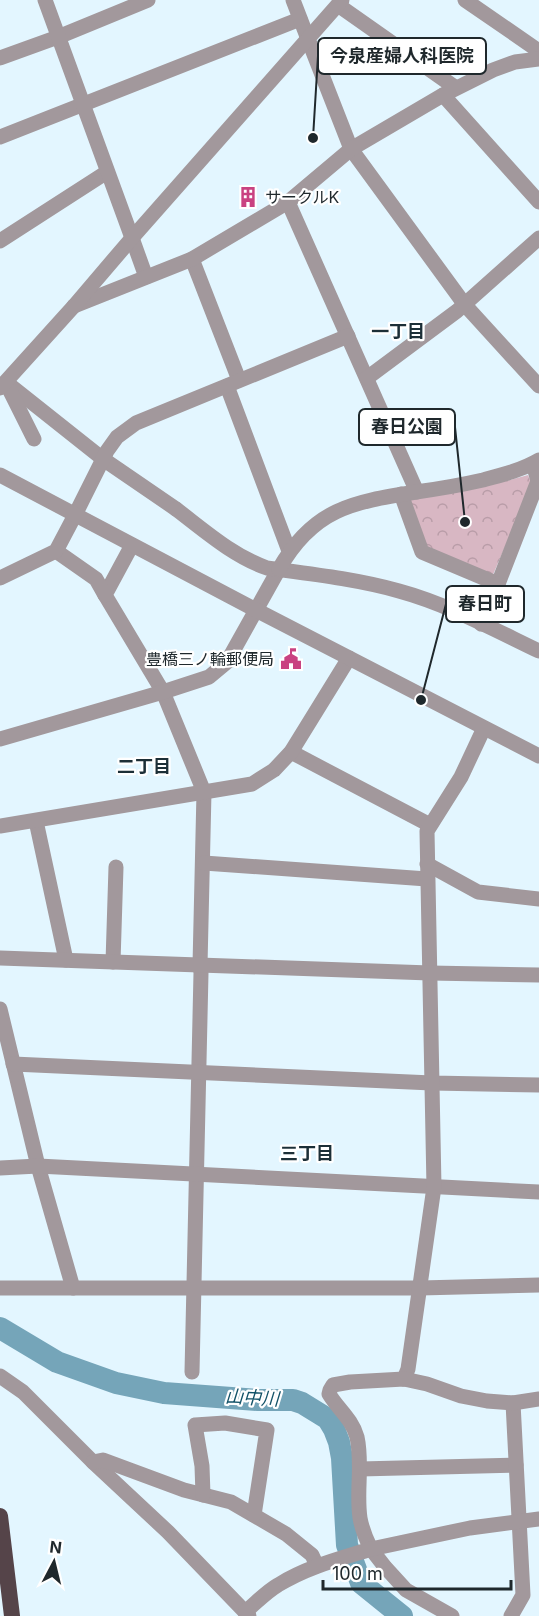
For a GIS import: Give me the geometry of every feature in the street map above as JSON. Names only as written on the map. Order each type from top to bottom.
[{"type":"highway","points":[[0,1516],[12,1616]]},
{"type":"street","points":[[45,0],[146,277]]},
{"type":"street","points":[[0,58],[148,0]]},
{"type":"street","points":[[293,0],[351,149],[465,305],[539,386]]},
{"type":"street","points":[[465,0],[539,51]]},
{"type":"street","points":[[2,381],[74,306],[340,2],[449,92],[539,202]]},
{"type":"street","points":[[0,137],[300,19]]},
{"type":"street","points":[[74,306],[192,259],[288,202],[351,149],[449,92],[504,66],[539,59]]},
{"type":"street","points":[[0,241],[107,171]]},
{"type":"street","points":[[288,202],[417,492]]},
{"type":"street","points":[[367,378],[465,305],[539,237]]},
{"type":"street","points":[[192,259],[289,551]]},
{"type":"street","points":[[0,578],[56,551],[103,459],[117,437],[136,423],[348,336]]},
{"type":"street","points":[[2,381],[34,439]]},
{"type":"street","points":[[2,381],[103,459],[232,551],[256,564],[364,582],[399,591],[428,601],[539,651]]},
{"type":"street","points":[[0,739],[209,677],[227,662],[289,551],[305,533],[336,512],[354,504],[378,498],[491,478],[520,470],[536,462],[538,481],[481,624]]},
{"type":"street","points":[[0,475],[539,756]]},
{"type":"street","points":[[401,494],[422,552],[498,584]]},
{"type":"street","points":[[105,595],[132,545]]},
{"type":"street","points":[[56,551],[96,579],[164,692],[204,792],[198,1174],[192,1372]]},
{"type":"street","points":[[0,826],[252,784],[274,770],[291,752],[349,658]]},
{"type":"street","points":[[404,1379],[408,1369],[434,1187],[427,831],[461,777],[484,728]]},
{"type":"street","points":[[291,752],[430,825]]},
{"type":"street","points":[[36,821],[66,960]]},
{"type":"street","points":[[204,863],[427,871],[478,892],[539,899]]},
{"type":"street","points":[[113,962],[116,867]]},
{"type":"street","points":[[0,958],[539,975]]},
{"type":"street","points":[[0,1009],[38,1166],[73,1288]]},
{"type":"street","points":[[13,1064],[432,1083],[539,1085]]},
{"type":"street","points":[[0,1168],[38,1166],[539,1192]]},
{"type":"street","points":[[0,1288],[420,1288],[539,1285]]},
{"type":"street","points":[[0,1376],[24,1392],[93,1462],[168,1532],[247,1614],[276,1586],[317,1566],[371,1549],[470,1528],[539,1519]]},
{"type":"street","points":[[452,1616],[406,1590],[371,1549],[360,1519],[360,1469],[357,1436],[350,1421],[329,1394],[330,1390],[333,1385],[339,1383],[404,1379],[461,1396],[487,1401],[513,1403],[539,1399]]},
{"type":"street","points":[[511,1616],[523,1595],[513,1403]]},
{"type":"street","points":[[203,1495],[202,1466],[195,1425],[225,1423],[267,1430],[254,1515]]},
{"type":"street","points":[[93,1462],[103,1460],[184,1490],[231,1502],[286,1534],[312,1555],[317,1566]]},
{"type":"street","points":[[360,1469],[516,1465]]},
{"type":"street","points":[[523,1595],[539,1597]]},
{"type":"green space","points":[[528,475],[532,484],[492,577],[424,545],[407,499]]},
{"type":"waterway","name":"山中川","points":[[0,1328],[57,1362],[116,1383],[164,1393],[258,1400],[293,1400],[328,1419],[339,1442],[347,1545],[361,1583],[402,1616]]},
{"type":"place","name":"今泉産婦人科医院","points":[[313,138]]},
{"type":"place","name":"サークルK","points":[[248,197]]},
{"type":"place","name":"春日公園","points":[[465,522]]},
{"type":"place","name":"豊橋三ノ輪郵便局","points":[[291,659]]},
{"type":"place","name":"春日町","points":[[421,700]]},
{"type":"district","name":"一丁目","points":[[398,332]]},
{"type":"district","name":"二丁目","points":[[144,767]]},
{"type":"district","name":"三丁目","points":[[307,1154]]}]
